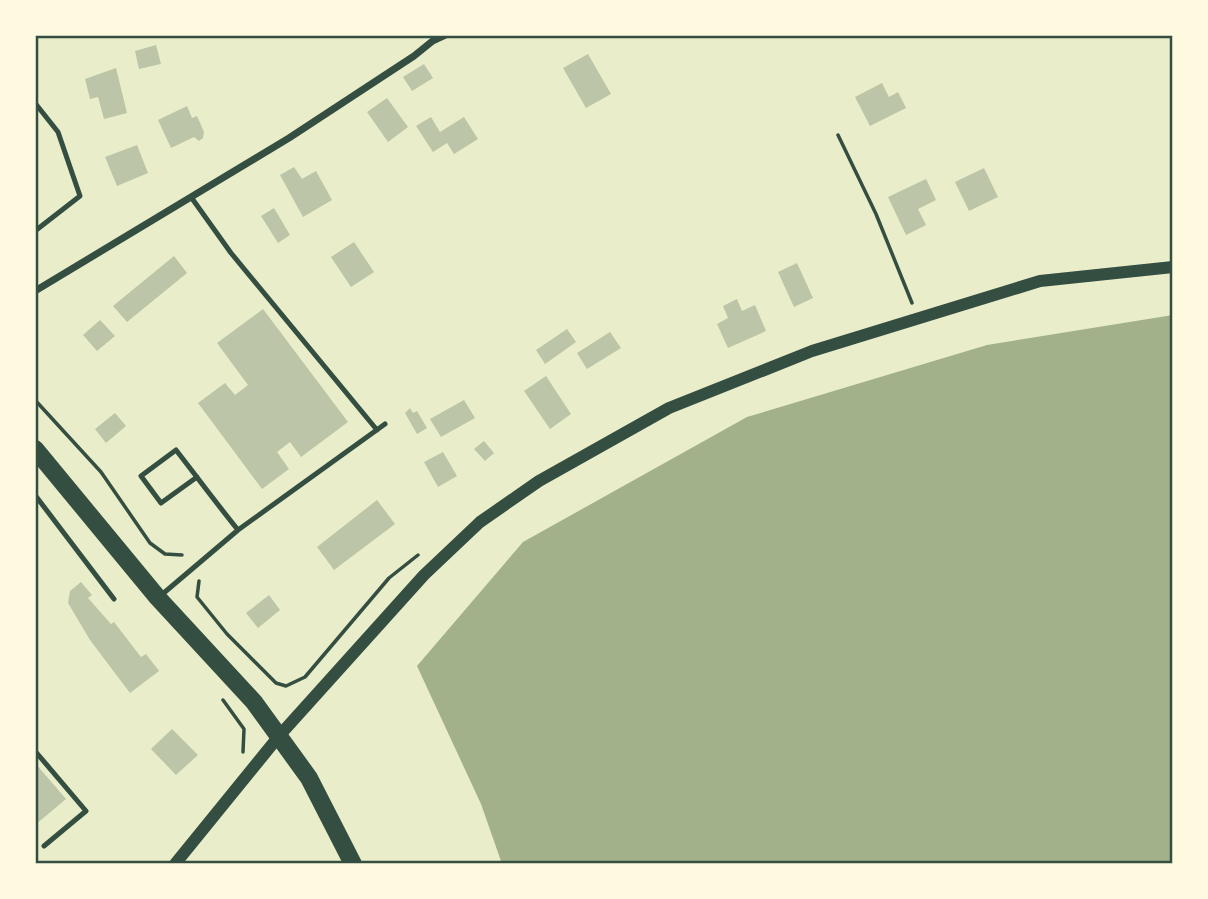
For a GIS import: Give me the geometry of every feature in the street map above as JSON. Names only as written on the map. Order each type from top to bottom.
[{"type":"main road","points":[[35,449],[158,598],[254,702],[309,778],[354,864]]},
{"type":"street","points":[[35,291],[289,138],[440,35]]},
{"type":"street","points":[[175,864],[279,736],[424,575],[480,522],[539,481],[669,408],[812,351],[1040,281],[1173,267]]},
{"type":"lane","points":[[433,42],[448,35]]},
{"type":"lane","points":[[35,103],[58,132],[80,196],[35,231]]},
{"type":"lane","points":[[191,197],[231,253],[377,430]]},
{"type":"lane","points":[[158,598],[238,530],[385,424]]},
{"type":"lane","points":[[197,477],[161,503],[141,476],[176,450],[197,477],[238,530]]},
{"type":"lane","points":[[35,495],[114,599]]},
{"type":"lane","points":[[35,751],[86,811],[44,846]]},
{"type":"path","points":[[838,135],[876,214],[918,318]]},
{"type":"path","points":[[35,400],[101,472],[150,543],[165,554],[182,555]]},
{"type":"path","points":[[201,576],[197,597],[227,634],[276,683],[286,686],[305,677],[389,578],[422,552]]},
{"type":"path","points":[[219,694],[244,729],[242,763]]},
{"type":"shaded area","points":[[1173,315],[1173,864],[502,864],[481,804],[417,666],[523,542],[747,417],[987,345]]},
{"type":"building","points":[[156,45],[161,64],[139,69],[135,51]]},
{"type":"building","points":[[588,54],[611,94],[586,108],[563,68]]},
{"type":"building","points":[[424,64],[433,78],[412,91],[403,77]]},
{"type":"building","points":[[116,68],[127,113],[104,119],[98,97],[90,99],[85,79]]},
{"type":"building","points":[[882,83],[889,97],[898,92],[906,108],[870,126],[855,97]]},
{"type":"building","points":[[387,98],[408,127],[388,142],[367,112]]},
{"type":"building","points":[[187,106],[192,118],[197,116],[204,132],[203,138],[199,141],[194,137],[171,148],[158,120]]},
{"type":"building","points":[[431,117],[440,132],[464,117],[478,139],[454,154],[447,143],[433,152],[416,126]]},
{"type":"building","points":[[137,145],[148,173],[117,186],[105,157]]},
{"type":"building","points":[[294,167],[302,179],[316,171],[332,200],[303,217],[280,175]]},
{"type":"building","points":[[984,168],[998,197],[969,211],[955,182]]},
{"type":"building","points":[[926,179],[936,200],[918,209],[926,225],[906,235],[888,197]]},
{"type":"building","points":[[274,208],[290,235],[278,243],[261,216]]},
{"type":"building","points":[[354,242],[374,272],[351,287],[331,257]]},
{"type":"building","points":[[174,256],[187,273],[127,322],[113,306]]},
{"type":"building","points":[[797,263],[813,298],[794,307],[778,272]]},
{"type":"building","points":[[737,299],[742,311],[755,305],[766,331],[728,348],[717,324],[728,318],[723,306]]},
{"type":"building","points":[[263,309],[348,422],[301,457],[290,442],[277,452],[289,469],[262,489],[198,403],[225,383],[235,395],[248,385],[217,343]]},
{"type":"building","points":[[100,320],[115,336],[97,351],[83,335]]},
{"type":"building","points":[[567,329],[576,342],[545,364],[536,350]]},
{"type":"building","points":[[610,332],[621,348],[587,369],[577,353]]},
{"type":"building","points":[[546,376],[571,414],[550,429],[524,391]]},
{"type":"building","points":[[464,400],[475,418],[441,437],[430,419]]},
{"type":"building","points":[[410,408],[413,413],[417,411],[427,428],[417,434],[405,413]]},
{"type":"building","points":[[115,413],[126,426],[106,443],[95,429]]},
{"type":"building","points":[[484,441],[494,453],[485,461],[474,449]]},
{"type":"building","points":[[443,452],[457,476],[438,487],[424,462]]},
{"type":"building","points":[[377,500],[395,524],[334,570],[317,547]]},
{"type":"building","points":[[81,582],[92,595],[88,598],[111,624],[114,622],[141,657],[146,654],[159,671],[130,693],[90,640],[68,603],[70,591]]},
{"type":"building","points":[[269,595],[280,610],[258,628],[246,613]]},
{"type":"building","points":[[172,729],[198,755],[176,775],[151,749]]},
{"type":"building","points":[[35,763],[66,799],[35,825]]}]
